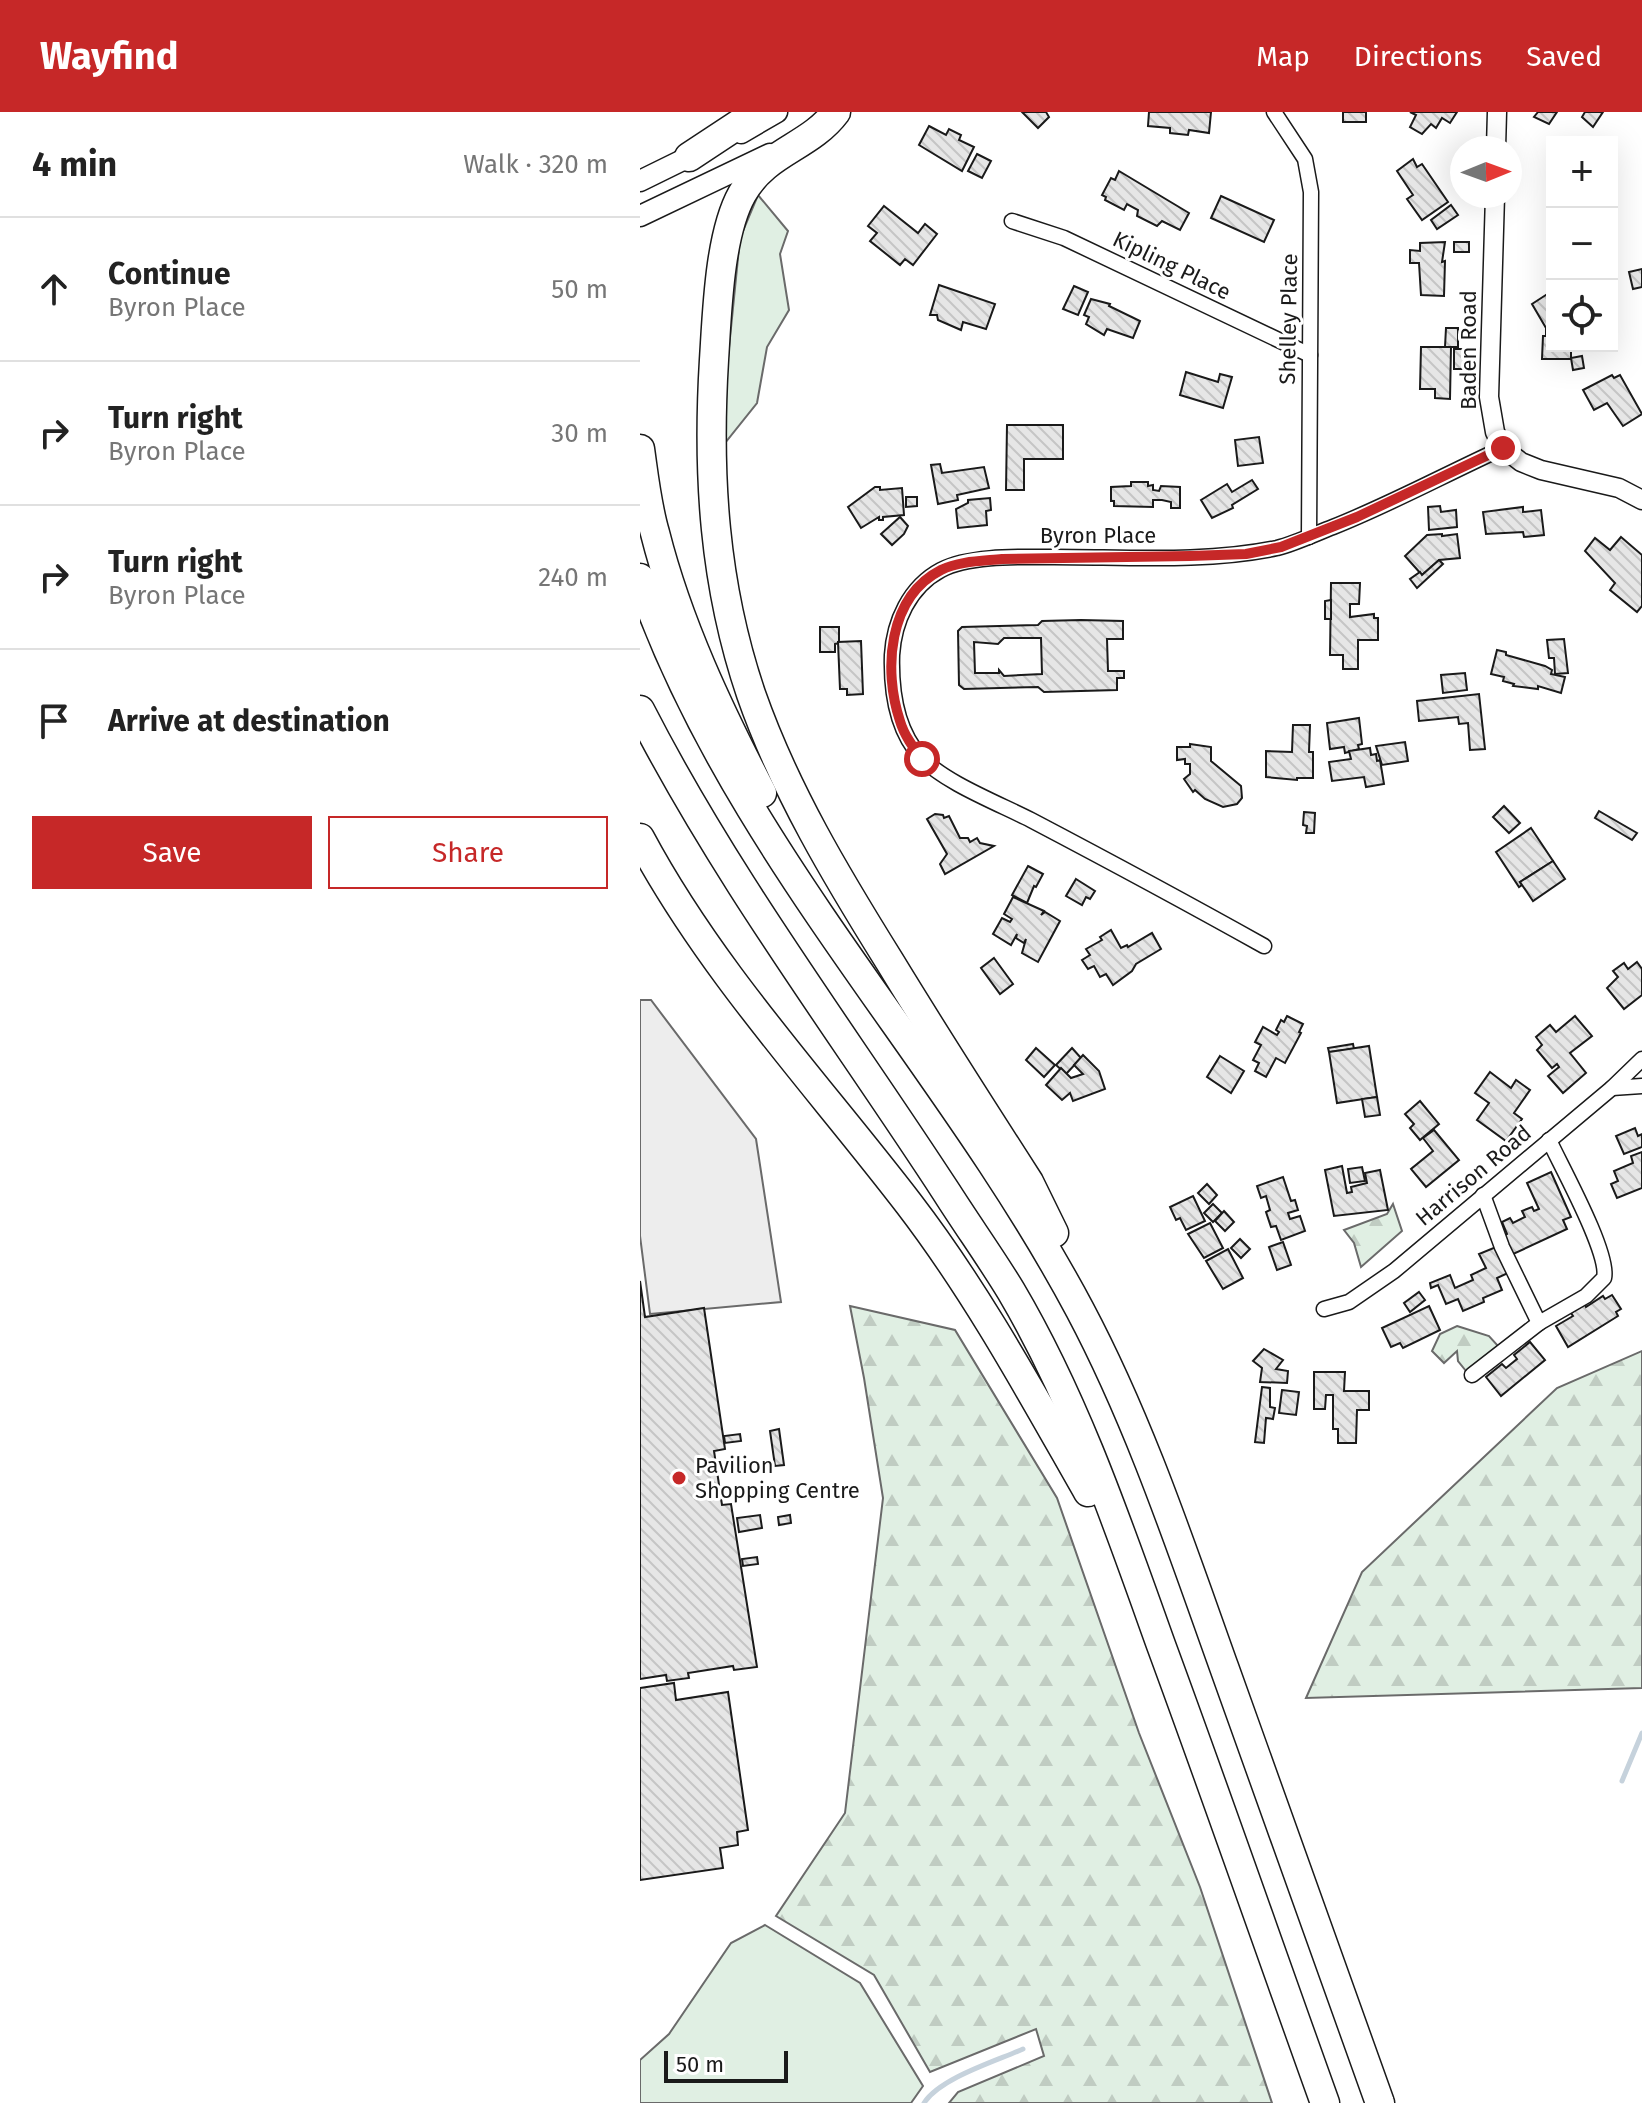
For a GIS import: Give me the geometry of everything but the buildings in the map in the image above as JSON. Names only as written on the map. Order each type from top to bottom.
[{"type":"highway","points":[[689,157],[752,112]]},
{"type":"highway","points":[[835,112],[821,128],[756,173],[733,213],[717,318],[710,435],[714,525],[729,610],[751,694],[811,831],[931,1029],[1029,1182],[1054,1233],[1080,1310]]},
{"type":"highway","points":[[640,449],[654,532],[672,589],[730,732],[769,806],[824,893],[865,979]]},
{"type":"highway","points":[[640,578],[674,663],[714,746],[801,889],[1027,1219],[1080,1310],[1136,1432],[1192,1577],[1380,2103]]},
{"type":"highway","points":[[640,710],[724,860],[868,1072],[1011,1292],[1053,1372],[1135,1573],[1325,2103]]},
{"type":"highway","points":[[640,838],[668,890],[733,979],[911,1206],[993,1324],[1135,1573]]},
{"type":"highway","points":[[640,863],[668,890]]},
{"type":"main road","points":[[640,181],[777,112]]},
{"type":"main road","points":[[640,216],[761,159],[835,112]]},
{"type":"street","name":"Shelley Place","points":[[1274,112],[1299,147],[1308,170],[1311,192],[1309,537]]},
{"type":"street","points":[[1496,136],[1497,112]]},
{"type":"street","name":"Baden Road","points":[[1495,208],[1489,397],[1492,423],[1503,448]]},
{"type":"street","name":"Kipling Place","points":[[1012,221],[1064,238],[1310,355]]},
{"type":"street","points":[[1503,448],[1521,462],[1541,470],[1619,488],[1642,500]]},
{"type":"street","name":"Byron Place","points":[[1264,946],[1126,869],[950,779],[922,759],[900,722],[893,690],[894,632],[906,603],[924,583],[942,570],[973,562],[1034,557],[1246,554],[1281,547],[1357,517],[1503,448]]},
{"type":"street","name":"Harrison Road","points":[[1324,1309],[1349,1302],[1394,1271],[1612,1088],[1642,1059]]},
{"type":"street","points":[[1612,1088],[1642,1086]]},
{"type":"street","points":[[1472,1375],[1539,1323],[1586,1296],[1604,1278],[1606,1271],[1597,1243],[1549,1140]]},
{"type":"street","points":[[1483,1195],[1507,1258],[1539,1323]]},
{"type":"green space","points":[[758,195],[788,231],[780,254],[789,310],[767,347],[757,403],[725,443],[727,368],[740,238]]},
{"type":"green space","points":[[1393,1204],[1402,1231],[1361,1267],[1354,1243],[1344,1230],[1387,1214]]},
{"type":"green space","points":[[850,1306],[955,1330],[1057,1498],[1139,1733],[1200,1887],[1272,2103],[949,2103],[958,2092],[1044,2056],[1036,2029],[930,2072],[874,1975],[776,1916],[845,1813],[883,1498]]},
{"type":"green space","points":[[1457,1326],[1489,1336],[1499,1347],[1466,1371],[1458,1361],[1457,1351],[1444,1363],[1432,1351],[1440,1334]]},
{"type":"green space","points":[[1642,1351],[1642,1688],[1306,1698],[1362,1572],[1557,1388]]},
{"type":"green space","points":[[765,1925],[860,1983],[923,2086],[911,2103],[640,2103],[640,2060],[669,2034],[731,1943]]},
{"type":"shaded area","points":[[640,1000],[651,1000],[756,1139],[781,1302],[650,1314],[640,1236]]},
{"type":"waterway","points":[[1622,1781],[1642,1733]]},
{"type":"waterway","points":[[924,2103],[955,2078],[1023,2049]]},
{"type":"place","name":"Pavilion Shopping Centre","points":[[679,1478]]},
{"type":"route","points":[[922,759],[900,722],[893,690],[894,632],[906,603],[924,583],[942,570],[1002,559],[1246,554],[1281,547],[1357,517],[1503,448]]}]
